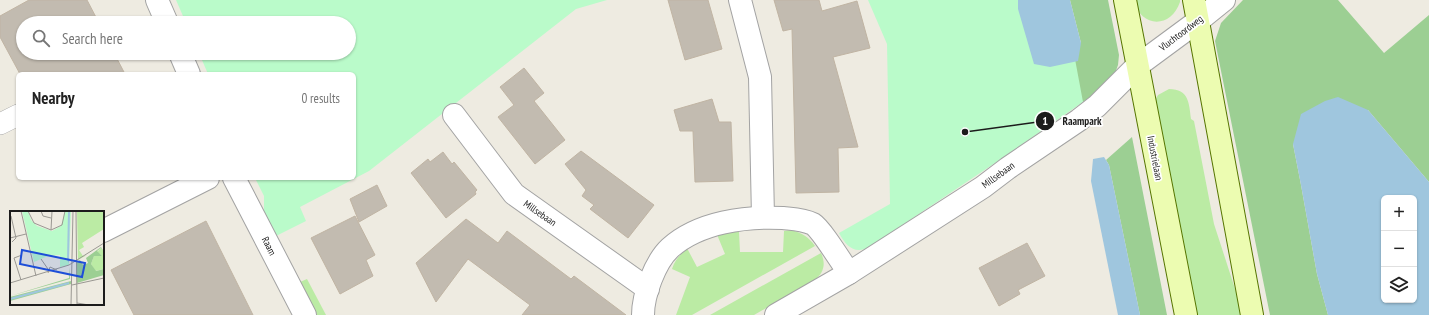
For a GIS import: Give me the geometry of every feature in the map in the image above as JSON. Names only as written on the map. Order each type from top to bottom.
[{"type":"main road","name":"Industrielaan","points":[[1125,0],[1186,315]]},
{"type":"main road","points":[[1196,10],[1252,315]]},
{"type":"street","points":[[157,0],[164,16]]},
{"type":"street","points":[[740,0],[760,77],[763,217]]},
{"type":"street","name":"Vluchtoordweg","points":[[1137,66],[1196,10],[1224,0]]},
{"type":"street","points":[[183,60],[188,72]]},
{"type":"street","name":"Millsebaan","points":[[776,315],[849,273],[983,187],[1097,106],[1137,66]]},
{"type":"street","points":[[0,124],[16,116]]},
{"type":"street","name":"Millsebaan","points":[[454,116],[514,194],[648,289]]},
{"type":"street","points":[[104,230],[204,180]]},
{"type":"street","name":"Raam","points":[[235,180],[305,315]]},
{"type":"street","points":[[643,315],[643,307],[648,289],[657,267],[670,249],[685,238],[714,224],[763,217],[797,219],[814,225],[824,236],[849,273]]},
{"type":"green space","points":[[176,0],[607,0],[576,9],[369,171],[356,178],[356,72],[207,72],[202,60],[356,60],[356,16],[183,16]]},
{"type":"green space","points":[[868,0],[1064,0],[1083,102],[871,246],[866,249],[856,250],[845,243],[839,233],[890,204],[887,44]]},
{"type":"green space","points":[[1018,0],[1081,43],[1070,0],[1108,0],[1119,55],[1118,65],[1114,76],[1107,85],[1083,102]]},
{"type":"green space","points":[[1134,0],[1180,0],[1180,2],[1176,11],[1170,17],[1163,21],[1156,22],[1142,16],[1137,9]]},
{"type":"green space","points":[[1243,0],[1338,0],[1384,53],[1429,15],[1429,182],[1368,110],[1293,144],[1317,274],[1328,315],[1270,315],[1215,41],[1221,23]]},
{"type":"green space","points":[[1169,89],[1181,91],[1187,98],[1191,119],[1194,121],[1214,224],[1239,301],[1242,315],[1193,315],[1155,100],[1158,95]]},
{"type":"green space","points":[[1132,137],[1167,315],[1140,315],[1109,165],[1106,160]]},
{"type":"green space","points":[[256,180],[352,180],[300,207],[306,221],[276,236],[264,213],[264,196]]},
{"type":"green space","points":[[791,230],[799,232],[805,236],[815,246],[692,315],[676,315],[690,277],[672,269],[674,263],[687,249],[697,267],[725,254],[718,235],[734,231],[739,232],[740,252],[783,252],[784,231]]},
{"type":"green space","points":[[821,253],[824,264],[822,271],[815,280],[754,315],[710,315]]},
{"type":"green space","points":[[307,279],[326,315],[317,315],[300,282]]},
{"type":"water","points":[[1018,0],[1070,0],[1081,43],[1078,61],[1050,67],[1034,64],[1018,9]]},
{"type":"water","points":[[1338,97],[1368,110],[1429,182],[1429,315],[1328,315],[1317,274],[1293,144],[1301,114],[1325,101]]},
{"type":"water","points":[[1104,157],[1109,165],[1140,315],[1118,315],[1091,181],[1093,159]]},
{"type":"building","points":[[29,0],[87,0],[95,16],[16,16],[16,60],[118,60],[124,72],[19,72],[0,37],[0,16]]},
{"type":"building","points":[[668,0],[708,0],[722,49],[685,60]]},
{"type":"building","points":[[774,0],[819,0],[822,11],[857,1],[870,48],[833,57],[858,147],[838,148],[839,192],[796,193],[792,29],[783,31]]},
{"type":"building","points":[[524,68],[544,93],[534,101],[565,140],[535,164],[498,117],[514,105],[500,87]]},
{"type":"building","points":[[712,99],[719,122],[731,122],[733,181],[695,182],[693,131],[680,131],[674,110]]},
{"type":"building","points":[[581,151],[654,205],[628,238],[590,209],[594,205],[582,196],[586,190],[565,164]]},
{"type":"building","points":[[443,152],[452,164],[454,162],[477,190],[475,192],[476,194],[446,218],[411,173],[428,159],[430,162]]},
{"type":"building","points":[[377,185],[387,206],[359,222],[350,199]]},
{"type":"building","points":[[355,216],[375,255],[366,260],[373,276],[340,294],[311,238]]},
{"type":"building","points":[[466,219],[498,243],[507,231],[571,279],[574,276],[626,315],[522,315],[530,305],[468,259],[436,302],[416,263]]},
{"type":"building","points":[[206,221],[253,315],[134,315],[111,270]]},
{"type":"building","points":[[1027,243],[1045,276],[1018,290],[1020,294],[999,306],[979,268]]},
{"type":"place","name":"Raampark","points":[[965,132]]}]
